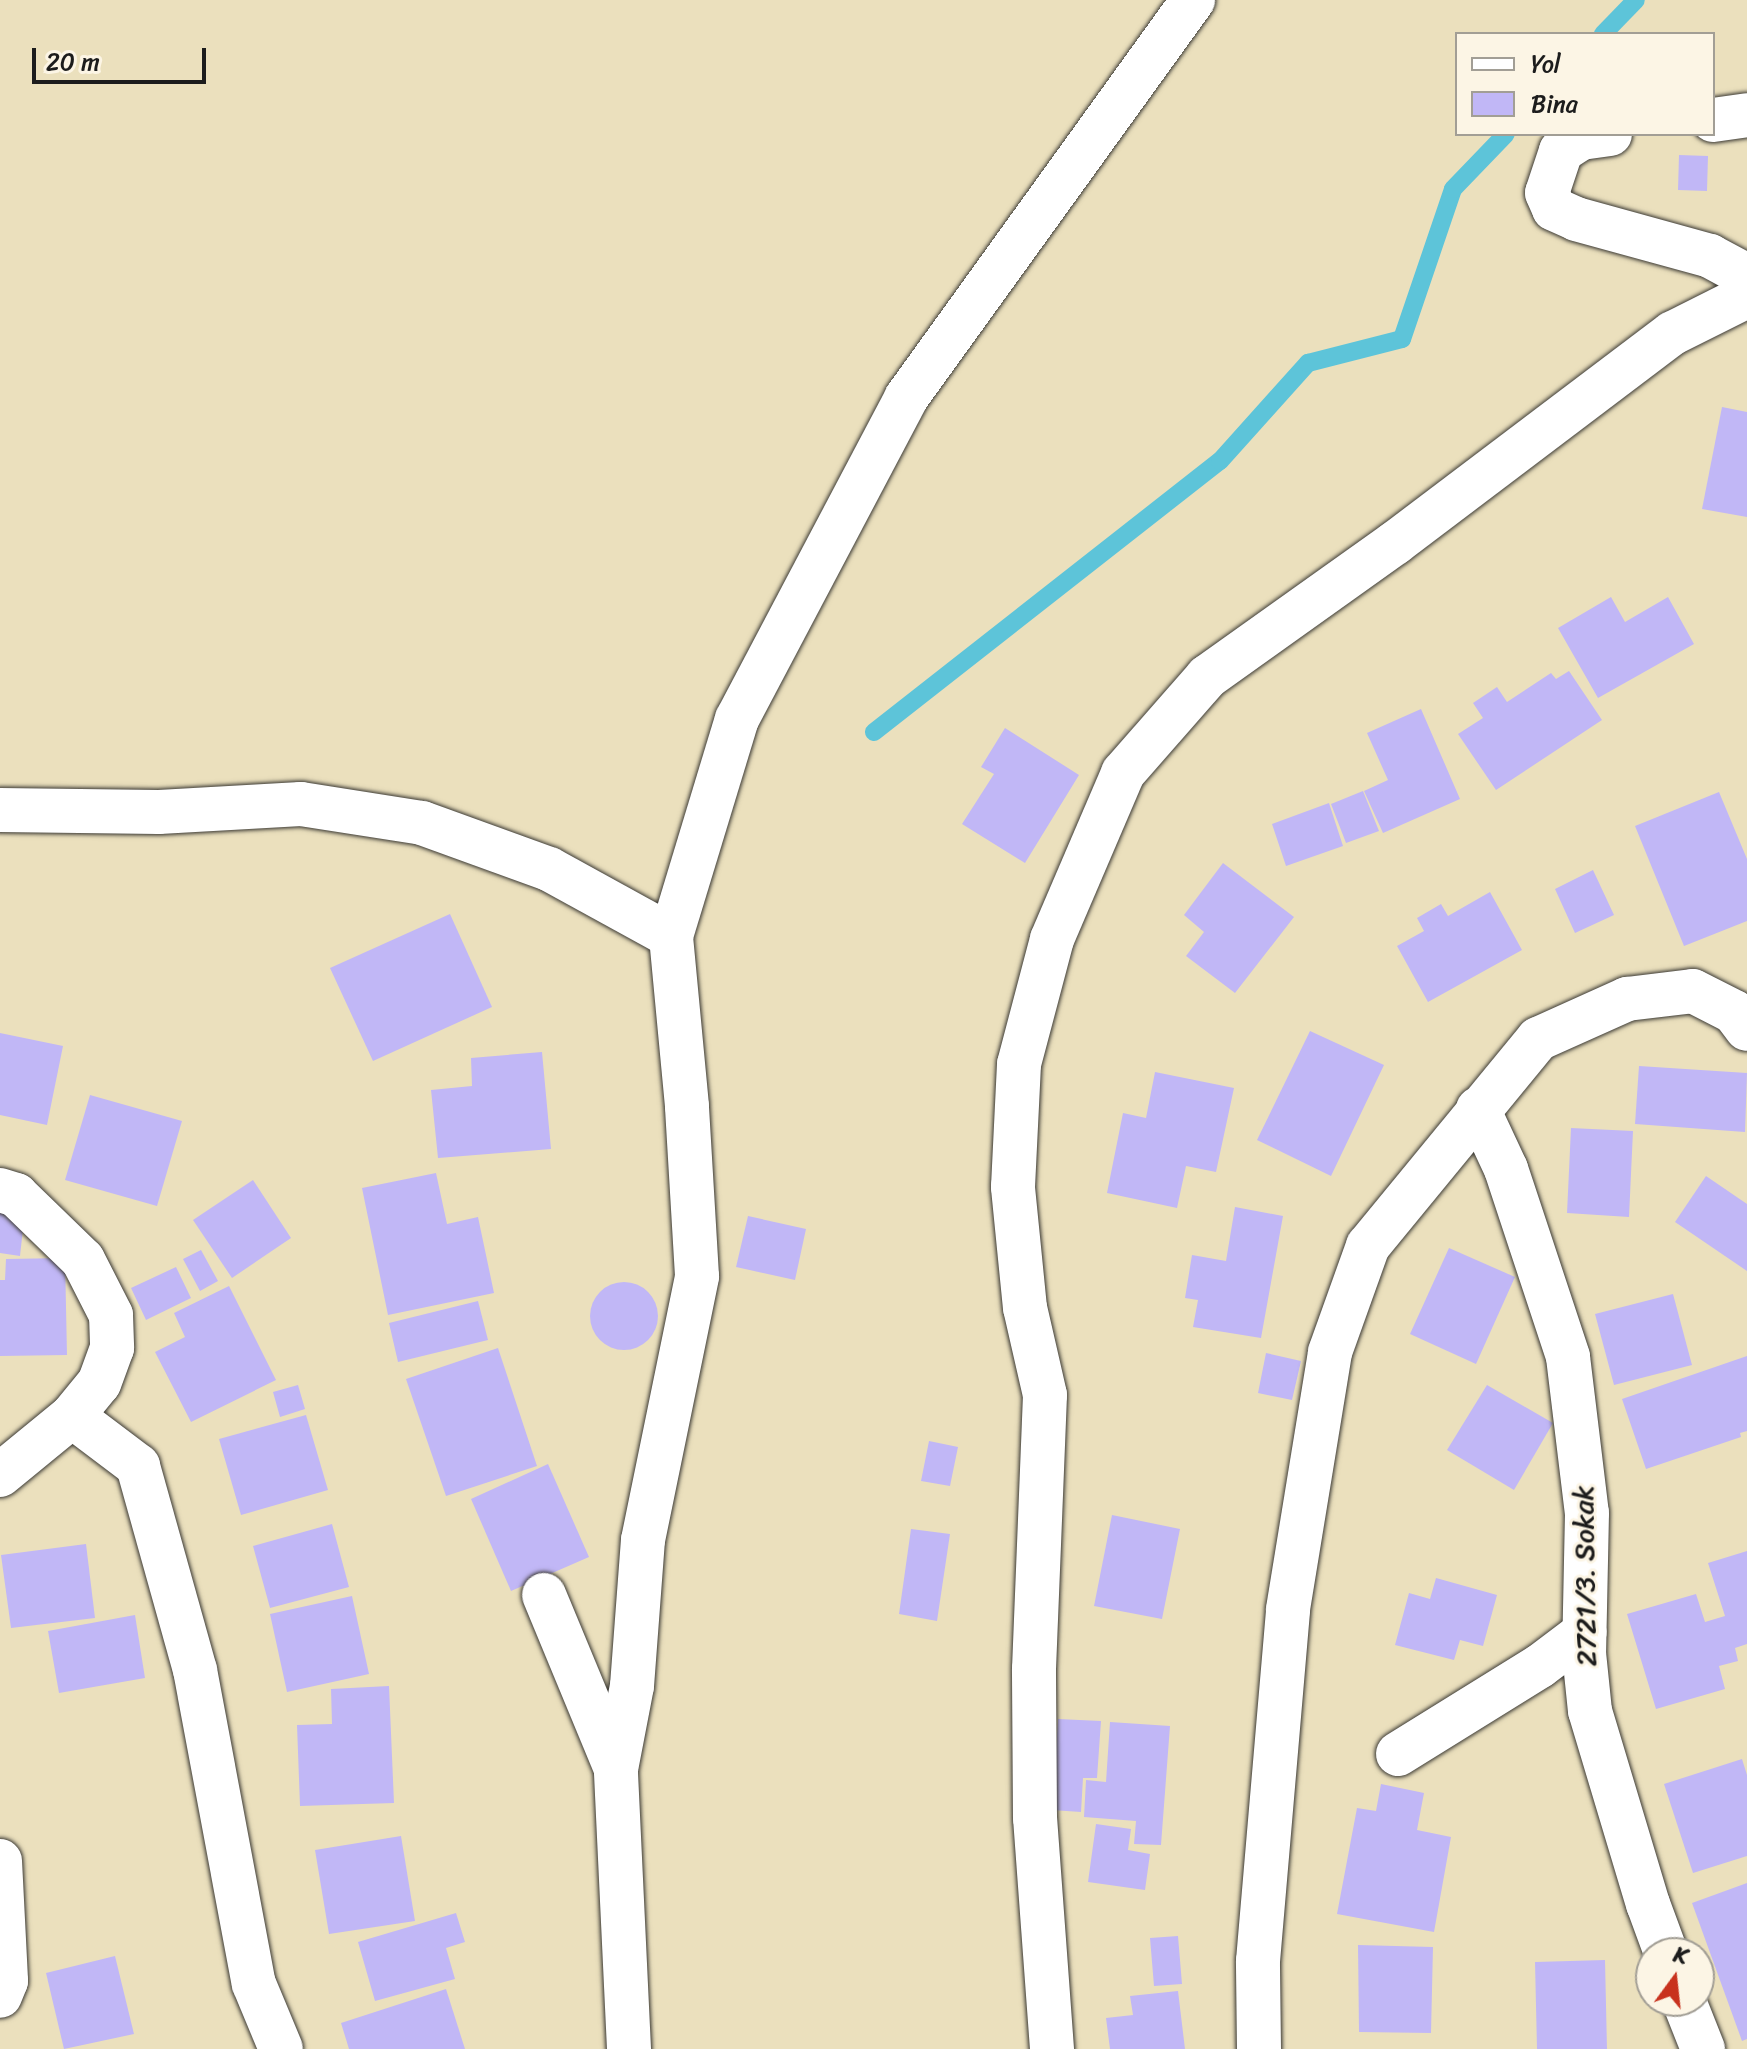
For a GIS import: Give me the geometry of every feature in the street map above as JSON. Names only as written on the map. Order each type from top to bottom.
[{"type":"street","points":[[629,2049],[616,1769],[632,1686],[643,1540],[697,1276],[687,1106],[671,936],[737,719],[906,398],[1193,0]]},
{"type":"street","points":[[1715,120],[1747,115]]},
{"type":"street","points":[[1596,136],[1581,138],[1561,151],[1547,193],[1554,209],[1576,219],[1710,256],[1747,276]]},
{"type":"street","points":[[1052,2049],[1035,1818],[1034,1669],[1045,1395],[1025,1308],[1013,1187],[1019,1064],[1052,939],[1123,773],[1207,677],[1395,543],[1673,333],[1747,296]]},
{"type":"street","points":[[0,810],[159,812],[301,804],[422,823],[549,869],[671,936]]},
{"type":"street","points":[[1259,2049],[1258,1961],[1288,1609],[1330,1352],[1368,1246],[1538,1039],[1627,999],[1693,991],[1734,1012],[1747,1029]]},
{"type":"street","name":"2721/3. Sokak","points":[[1478,1109],[1506,1169],[1568,1357],[1587,1513],[1585,1632],[1590,1711],[1660,1937]]},
{"type":"street","points":[[0,1190],[16,1195],[83,1260],[111,1315],[112,1348],[99,1383],[72,1416],[0,1475]]},
{"type":"street","points":[[72,1416],[138,1466],[195,1670],[254,1984],[281,2049]]},
{"type":"street","points":[[544,1595],[616,1769]]},
{"type":"street","points":[[1398,1754],[1540,1666],[1585,1632]]},
{"type":"street","points":[[0,1861],[6,1981],[0,1996]]},
{"type":"street","points":[[1690,2017],[1703,2049]]},
{"type":"building","points":[[1679,155],[1708,156],[1707,191],[1678,190]]},
{"type":"building","points":[[1722,407],[1747,412],[1747,517],[1702,509]]},
{"type":"building","points":[[1611,597],[1625,622],[1668,597],[1694,644],[1598,698],[1558,628]]},
{"type":"building","points":[[1569,671],[1602,720],[1496,790],[1458,734],[1483,718],[1473,703],[1497,687],[1507,702],[1551,673],[1556,679]]},
{"type":"building","points":[[1421,709],[1460,799],[1383,833],[1364,791],[1388,780],[1367,733]]},
{"type":"building","points":[[1005,728],[1079,775],[1025,863],[962,824],[994,774],[981,767]]},
{"type":"building","points":[[1363,791],[1379,831],[1346,843],[1331,804]]},
{"type":"building","points":[[1719,792],[1747,859],[1747,921],[1684,946],[1635,826]]},
{"type":"building","points":[[1329,803],[1343,846],[1286,866],[1272,824]]},
{"type":"building","points":[[1223,863],[1294,917],[1235,993],[1186,956],[1204,932],[1184,915]]},
{"type":"building","points":[[1593,870],[1614,915],[1575,933],[1555,889]]},
{"type":"building","points":[[1490,892],[1522,950],[1428,1002],[1397,946],[1424,931],[1417,918],[1441,904],[1448,916]]},
{"type":"building","points":[[450,914],[492,1007],[373,1061],[330,968]]},
{"type":"building","points":[[1310,1031],[1384,1065],[1331,1176],[1257,1140]]},
{"type":"building","points":[[0,1033],[63,1046],[47,1125],[0,1115]]},
{"type":"building","points":[[542,1052],[551,1149],[438,1158],[431,1090],[472,1086],[471,1058]]},
{"type":"building","points":[[1639,1066],[1747,1073],[1745,1132],[1635,1124]]},
{"type":"building","points":[[1155,1072],[1234,1088],[1216,1172],[1186,1166],[1177,1208],[1107,1193],[1123,1113],[1146,1118]]},
{"type":"building","points":[[90,1095],[182,1121],[157,1206],[65,1180]]},
{"type":"building","points":[[1571,1128],[1633,1131],[1629,1217],[1567,1213]]},
{"type":"building","points":[[436,1173],[447,1224],[478,1217],[494,1293],[388,1315],[362,1188]]},
{"type":"building","points":[[1706,1176],[1747,1204],[1747,1271],[1675,1222]]},
{"type":"building","points":[[253,1180],[291,1238],[232,1278],[193,1220]]},
{"type":"building","points":[[1235,1207],[1283,1216],[1261,1338],[1193,1327],[1198,1300],[1185,1298],[1192,1255],[1226,1261]]},
{"type":"building","points":[[0,1210],[24,1220],[20,1256],[0,1253]]},
{"type":"building","points":[[748,1216],[806,1229],[795,1280],[736,1267]]},
{"type":"building","points":[[1449,1248],[1515,1277],[1476,1364],[1410,1334]]},
{"type":"building","points":[[201,1250],[218,1281],[200,1291],[183,1259]]},
{"type":"building","points":[[65,1258],[67,1355],[0,1356],[0,1280],[5,1280],[6,1259]]},
{"type":"building","points":[[176,1267],[191,1298],[146,1320],[131,1288]]},
{"type":"building","points":[[624,1282],[648,1292],[658,1316],[648,1340],[624,1350],[600,1340],[590,1316],[600,1292]]},
{"type":"building","points":[[229,1286],[276,1380],[191,1422],[155,1352],[185,1337],[174,1313]]},
{"type":"building","points":[[1673,1294],[1692,1365],[1614,1385],[1595,1314]]},
{"type":"building","points":[[478,1301],[488,1340],[398,1362],[389,1323]]},
{"type":"building","points":[[498,1348],[537,1466],[446,1496],[406,1379]]},
{"type":"building","points":[[1266,1353],[1301,1361],[1292,1400],[1258,1393]]},
{"type":"building","points":[[1747,1356],[1747,1431],[1740,1433],[1741,1437],[1646,1469],[1622,1399]]},
{"type":"building","points":[[298,1385],[305,1409],[280,1417],[273,1392]]},
{"type":"building","points":[[1487,1385],[1553,1423],[1514,1490],[1447,1450]]},
{"type":"building","points":[[306,1415],[328,1490],[241,1515],[219,1439]]},
{"type":"building","points":[[929,1441],[958,1447],[950,1486],[921,1481]]},
{"type":"building","points":[[548,1464],[589,1557],[511,1591],[471,1499]]},
{"type":"building","points":[[1112,1515],[1180,1529],[1162,1619],[1094,1606]]},
{"type":"building","points":[[332,1524],[349,1587],[270,1608],[253,1546]]},
{"type":"building","points":[[911,1529],[950,1534],[937,1621],[899,1614]]},
{"type":"building","points":[[86,1544],[95,1618],[11,1628],[1,1555]]},
{"type":"building","points":[[1747,1551],[1747,1644],[1735,1648],[1738,1661],[1719,1666],[1725,1689],[1656,1709],[1627,1614],[1696,1594],[1705,1622],[1725,1616],[1708,1563]]},
{"type":"building","points":[[1436,1578],[1497,1595],[1483,1646],[1460,1640],[1454,1660],[1395,1645],[1409,1593],[1430,1599]]},
{"type":"building","points":[[352,1596],[369,1674],[287,1692],[270,1614]]},
{"type":"building","points":[[135,1615],[145,1678],[59,1693],[48,1631]]},
{"type":"building","points":[[389,1686],[394,1803],[300,1806],[297,1725],[332,1724],[331,1689]]},
{"type":"building","points":[[1058,1719],[1101,1721],[1097,1778],[1083,1778],[1081,1812],[1052,1810]]},
{"type":"building","points":[[1110,1722],[1170,1726],[1161,1845],[1134,1844],[1136,1821],[1084,1817],[1086,1780],[1106,1782]]},
{"type":"building","points":[[1742,1759],[1747,1775],[1747,1856],[1693,1873],[1664,1784]]},
{"type":"building","points":[[1381,1784],[1424,1793],[1417,1830],[1451,1837],[1434,1932],[1337,1914],[1357,1808],[1376,1811]]},
{"type":"building","points":[[1096,1824],[1131,1829],[1128,1850],[1150,1854],[1145,1890],[1088,1882]]},
{"type":"building","points":[[401,1836],[415,1921],[329,1934],[315,1850]]},
{"type":"building","points":[[1747,1883],[1747,2039],[1742,2041],[1715,1966],[1715,1937],[1704,1937],[1692,1903]]},
{"type":"building","points":[[456,1913],[465,1942],[446,1948],[455,1979],[375,2001],[358,1942]]},
{"type":"building","points":[[1178,1936],[1182,1984],[1154,1986],[1150,1938]]},
{"type":"building","points":[[1358,1945],[1433,1947],[1431,2033],[1359,2032]]},
{"type":"building","points":[[115,1956],[134,2034],[64,2049],[46,1973]]},
{"type":"building","points":[[1605,1960],[1607,2049],[1537,2049],[1535,1962]]},
{"type":"building","points":[[446,1989],[465,2049],[349,2049],[341,2023]]},
{"type":"building","points":[[1178,1991],[1185,2049],[1110,2049],[1106,2018],[1133,2015],[1130,1996]]},
{"type":"waterway","points":[[1605,32],[1636,0]]},
{"type":"waterway","points":[[874,732],[1220,461],[1308,363],[1402,339],[1453,189],[1504,136]]}]
